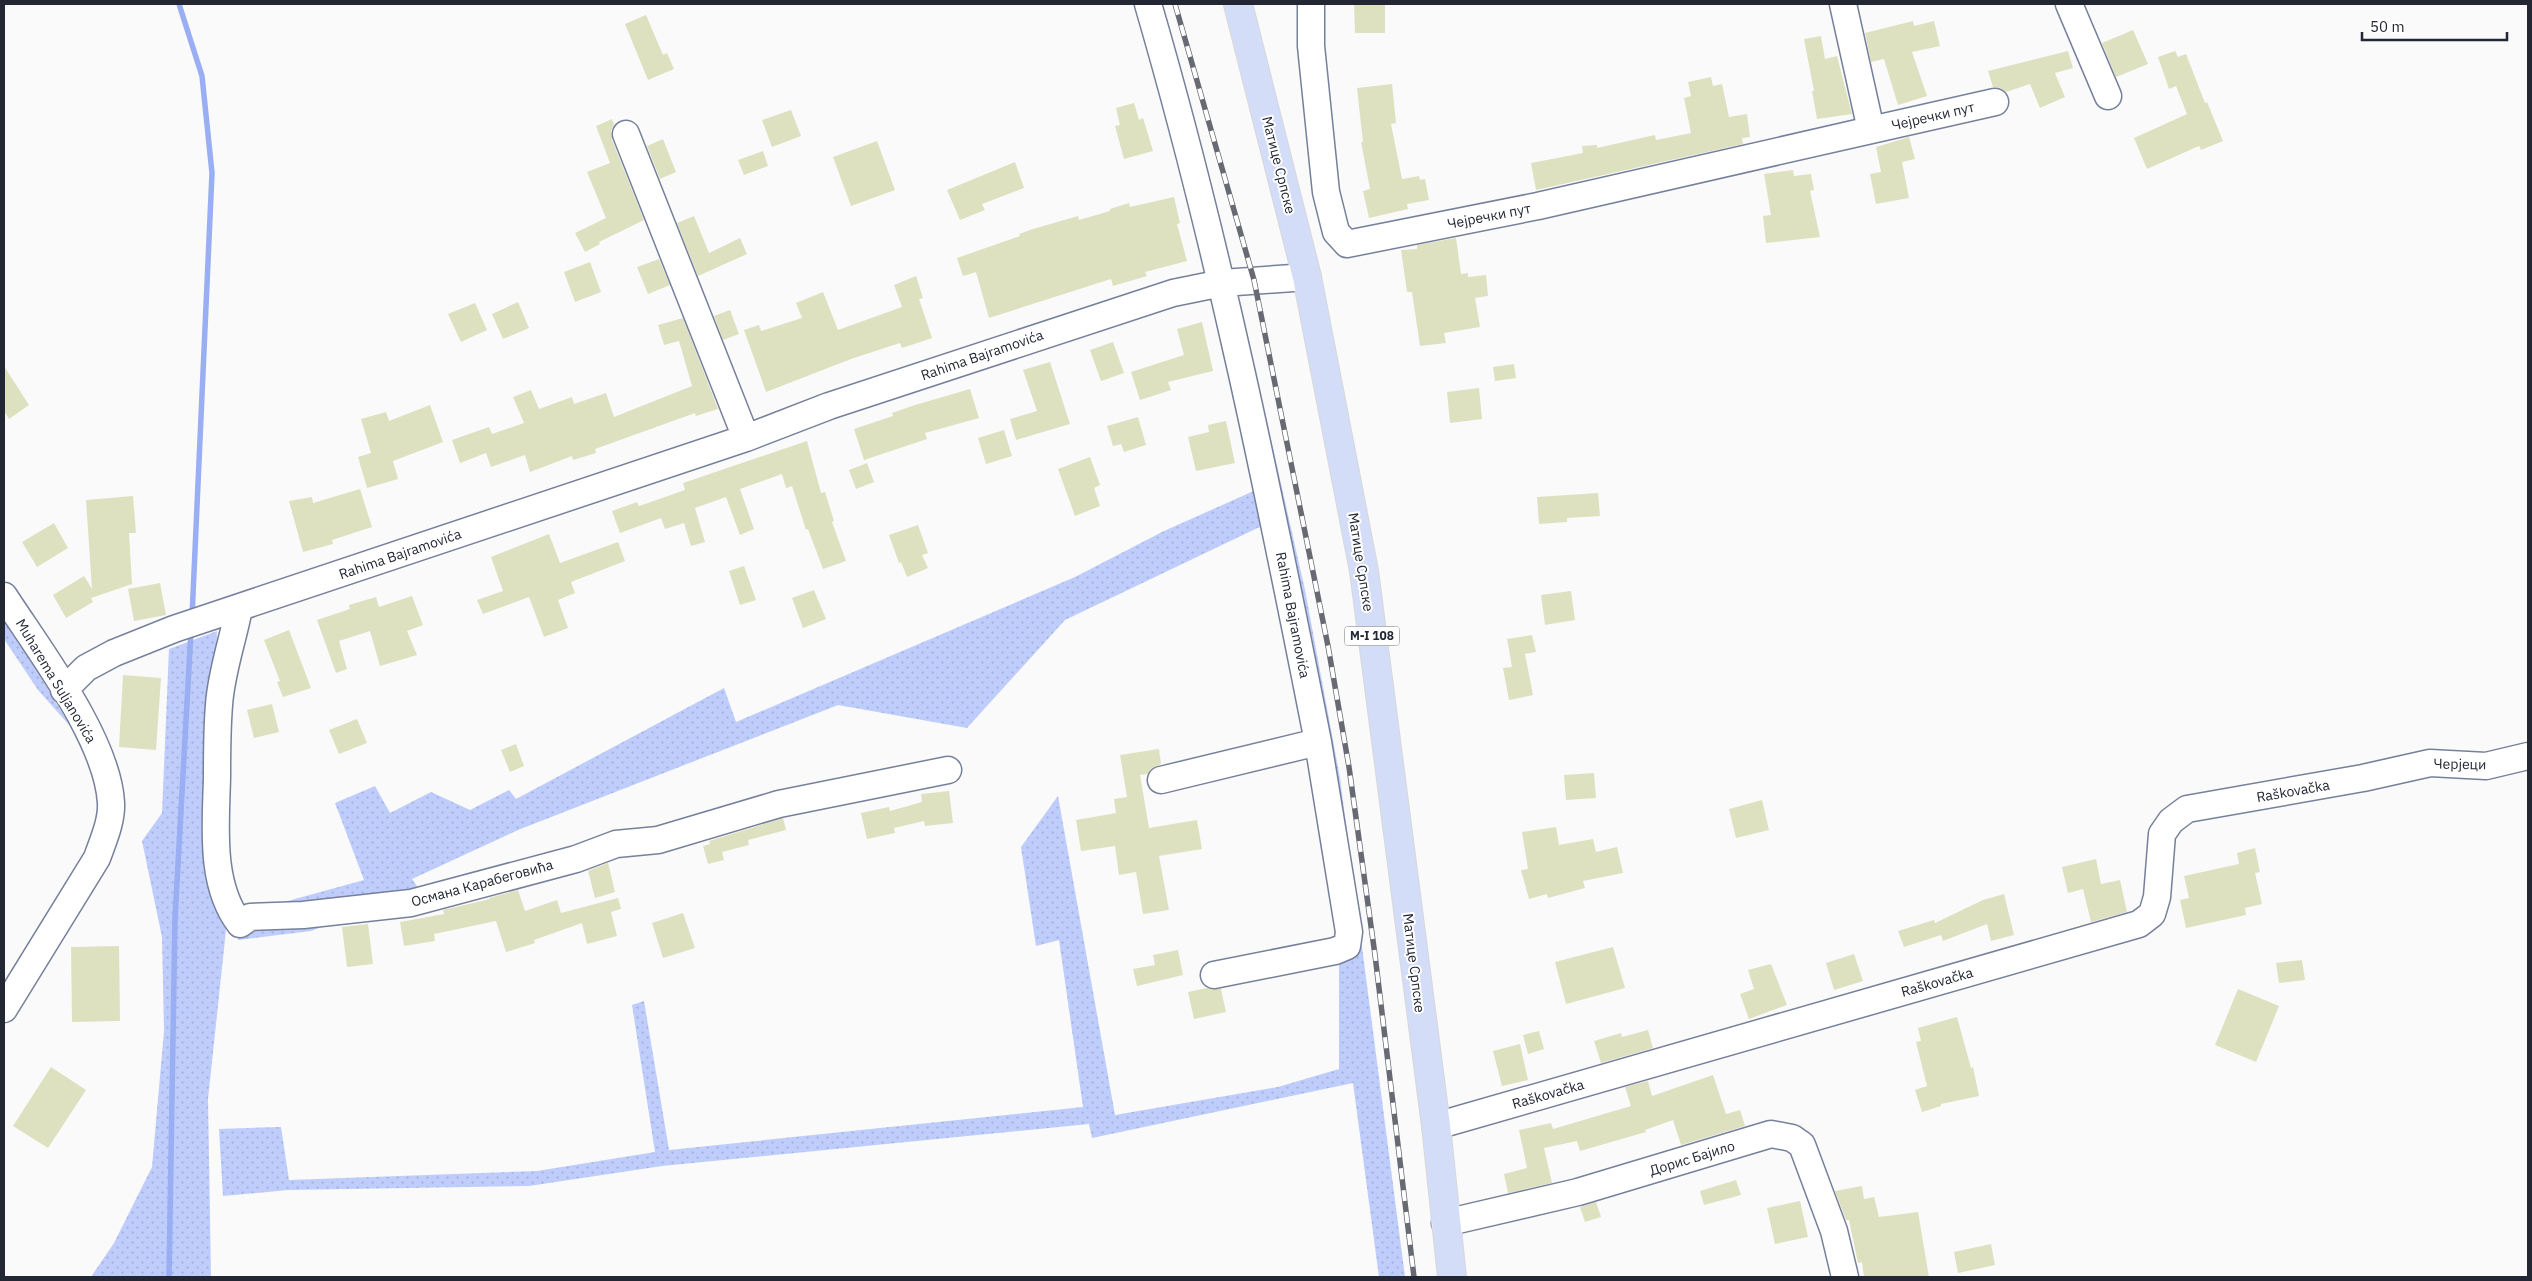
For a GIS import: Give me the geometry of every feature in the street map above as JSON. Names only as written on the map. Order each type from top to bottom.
[{"type":"main road","name":"Матице Српске","points":[[1238,4],[1307,277],[1364,571],[1436,1126],[1452,1277]]},
{"type":"street","name":"Rahima Bajramovića","points":[[1148,4],[1222,283],[1253,417],[1318,742],[1348,932],[1347,946],[1335,951],[1214,975]]},
{"type":"street","name":"Чејречки пут","points":[[1311,4],[1311,46],[1326,192],[1336,232],[1348,244],[1538,206],[1995,102]]},
{"type":"street","points":[[1843,4],[1871,130]]},
{"type":"street","points":[[2069,4],[2108,96]]},
{"type":"street","points":[[626,134],[746,438]]},
{"type":"street","name":"Rahima Bajramovića","points":[[64,690],[86,668],[114,653],[174,629],[746,438],[829,406],[1058,329],[1173,293],[1222,283],[1307,277]]},
{"type":"street","name":"Muharema Suljanovića","points":[[4,596],[64,690],[95,744],[108,775],[111,805],[106,831],[97,858],[4,1009]]},
{"type":"street","name":"Османа Карабеговића","points":[[239,608],[219,703],[216,834],[220,875],[225,899],[231,912],[240,924],[250,917],[303,915],[410,903],[576,859],[616,844],[658,840],[779,804],[948,770]]},
{"type":"street","points":[[1161,780],[1318,742]]},
{"type":"street","name":"Черјеци","points":[[2363,778],[2430,763],[2486,766],[2528,756]]},
{"type":"street","name":"Raškovačka","points":[[1436,1126],[2139,924],[2152,914],[2157,897],[2162,834],[2171,821],[2187,809],[2363,778]]},
{"type":"street","name":"Дорис Бајило","points":[[1445,1223],[1578,1192],[1771,1134],[1792,1138],[1802,1145],[1834,1231],[1845,1277]]},
{"type":"shaded area","points":[[1240,302],[1305,590],[1340,778],[1405,1277],[1379,1277],[1353,1083],[1092,1138],[1089,1124],[662,1166],[529,1186],[288,1190],[223,1196],[219,1129],[281,1127],[289,1180],[537,1171],[655,1152],[632,1005],[644,1001],[669,1150],[1083,1107],[1059,940],[1036,946],[1021,847],[1058,796],[1115,1115],[1278,1087],[1339,1069],[1339,944],[1351,943],[1226,306]]},
{"type":"shaded area","points":[[1256,490],[1268,523],[1065,620],[967,728],[838,705],[518,830],[412,879],[419,889],[311,931],[238,940],[237,915],[364,880],[335,803],[375,786],[390,813],[431,792],[470,810],[509,790],[516,799],[724,688],[736,722],[1075,577],[1164,531]]},
{"type":"shaded area","points":[[4,616],[70,726],[38,690],[4,639]]},
{"type":"shaded area","points":[[217,631],[209,871],[222,909],[226,930],[208,1099],[211,1277],[91,1277],[114,1243],[152,1167],[164,1031],[162,937],[142,841],[162,813],[169,649]]},
{"type":"building","points":[[1354,4],[1385,4],[1385,33],[1355,33]]},
{"type":"building","points":[[646,15],[663,55],[667,53],[674,69],[648,80],[625,24]]},
{"type":"building","points":[[1913,21],[1914,26],[1934,21],[1940,46],[1912,52],[1927,96],[1898,105],[1884,59],[1871,62],[1865,33]]},
{"type":"building","points":[[2133,30],[2148,64],[2116,77],[2102,43]]},
{"type":"building","points":[[1821,36],[1825,59],[1837,56],[1852,114],[1817,119],[1812,91],[1814,91],[1804,39]]},
{"type":"building","points":[[2068,51],[2073,68],[2055,73],[2065,97],[2040,108],[2030,84],[2006,92],[2000,88],[1993,87],[1988,71]]},
{"type":"building","points":[[2175,51],[2178,57],[2186,54],[2205,103],[2207,102],[2223,141],[2201,150],[2199,146],[2147,169],[2134,138],[2187,114],[2176,86],[2169,89],[2158,57]]},
{"type":"building","points":[[1711,77],[1713,86],[1722,84],[1729,117],[1747,114],[1750,137],[1742,138],[1743,144],[1536,190],[1531,163],[1583,153],[1582,146],[1597,145],[1597,148],[1655,135],[1656,140],[1691,133],[1684,98],[1691,96],[1688,82]]},
{"type":"building","points":[[1392,84],[1396,123],[1391,124],[1402,179],[1419,176],[1420,180],[1425,179],[1429,200],[1407,204],[1408,209],[1369,218],[1363,191],[1370,189],[1361,142],[1363,142],[1357,88]]},
{"type":"building","points":[[1134,103],[1139,120],[1143,118],[1153,151],[1124,159],[1115,126],[1120,125],[1116,108]]},
{"type":"building","points":[[791,110],[801,136],[772,147],[762,120]]},
{"type":"building","points":[[612,119],[614,124],[611,131],[612,140],[644,220],[599,242],[600,244],[585,252],[575,233],[606,218],[587,172],[610,163],[596,126]]},
{"type":"building","points":[[1909,137],[1915,159],[1902,162],[1909,198],[1876,204],[1870,174],[1881,172],[1876,147]]},
{"type":"building","points":[[663,139],[676,172],[660,179],[647,146]]},
{"type":"building","points":[[877,141],[895,190],[851,206],[833,157]]},
{"type":"building","points":[[763,151],[768,166],[744,175],[738,160]]},
{"type":"building","points":[[1015,162],[1024,188],[982,204],[985,210],[960,220],[947,190]]},
{"type":"building","points":[[1793,170],[1794,176],[1811,174],[1814,190],[1810,191],[1820,237],[1766,243],[1763,216],[1771,215],[1764,174]]},
{"type":"building","points":[[1174,197],[1180,223],[1177,224],[1187,261],[1145,272],[1147,276],[1113,286],[1111,279],[989,318],[976,272],[963,276],[957,258],[1020,236],[1019,234],[1033,229],[1078,216],[1079,220],[1129,203],[1130,207]]},
{"type":"building","points":[[694,216],[709,253],[740,238],[747,254],[698,276],[677,223]]},
{"type":"building","points":[[1456,238],[1461,274],[1468,273],[1468,277],[1486,275],[1488,296],[1475,298],[1480,327],[1444,333],[1446,343],[1420,346],[1412,292],[1407,292],[1401,250],[1417,249],[1417,245]]},
{"type":"building","points":[[659,259],[670,285],[648,294],[637,267]]},
{"type":"building","points":[[590,262],[601,292],[575,302],[564,272]]},
{"type":"building","points":[[916,276],[923,298],[919,299],[932,338],[902,348],[900,343],[851,359],[766,392],[744,330],[759,325],[761,331],[802,318],[796,303],[823,292],[838,330],[902,307],[894,285]]},
{"type":"building","points":[[518,302],[529,328],[503,339],[492,314]]},
{"type":"building","points":[[475,303],[487,330],[461,342],[448,314]]},
{"type":"building","points":[[730,310],[739,334],[723,340],[714,316]]},
{"type":"building","points":[[683,318],[718,409],[696,416],[695,413],[595,449],[596,453],[573,460],[572,456],[530,472],[525,455],[491,467],[486,453],[460,463],[452,440],[489,427],[492,434],[524,423],[513,397],[531,390],[539,409],[572,397],[574,404],[606,393],[614,417],[692,386],[679,341],[664,345],[658,325]]},
{"type":"building","points":[[1202,322],[1213,371],[1168,382],[1171,390],[1140,400],[1131,372],[1184,355],[1177,329]]},
{"type":"building","points":[[1113,342],[1124,373],[1101,381],[1090,350]]},
{"type":"building","points":[[1050,362],[1070,424],[1016,440],[1010,419],[1037,411],[1023,370]]},
{"type":"building","points":[[1514,364],[1516,378],[1495,381],[1493,367]]},
{"type":"building","points":[[4,366],[29,405],[9,419],[4,411]]},
{"type":"building","points":[[1479,388],[1482,419],[1450,423],[1447,392]]},
{"type":"building","points":[[970,389],[979,418],[925,433],[927,439],[864,460],[854,429],[893,416],[892,413],[915,405]]},
{"type":"building","points":[[430,405],[443,442],[393,461],[398,479],[367,488],[358,457],[371,453],[361,419],[386,412],[389,421]]},
{"type":"building","points":[[1138,417],[1146,445],[1124,452],[1121,444],[1113,446],[1107,426]]},
{"type":"building","points":[[1226,421],[1235,463],[1196,471],[1188,437],[1209,432],[1208,425]]},
{"type":"building","points":[[1004,430],[1012,456],[986,464],[978,438]]},
{"type":"building","points":[[807,441],[821,493],[825,492],[834,521],[832,522],[846,561],[823,569],[808,529],[806,530],[792,486],[786,488],[782,474],[740,489],[754,529],[740,535],[726,497],[695,508],[705,542],[691,546],[684,523],[665,529],[661,518],[620,533],[612,511],[637,502],[639,506],[685,490],[683,483]]},
{"type":"building","points":[[1090,457],[1100,485],[1094,488],[1100,506],[1075,516],[1058,469]]},
{"type":"building","points":[[867,463],[874,482],[856,489],[849,470]]},
{"type":"building","points":[[360,489],[372,527],[332,540],[333,544],[303,552],[289,501],[312,497],[313,503]]},
{"type":"building","points":[[1598,493],[1600,516],[1567,518],[1567,522],[1539,524],[1537,497]]},
{"type":"building","points":[[133,496],[136,533],[129,533],[132,584],[91,598],[93,602],[66,618],[53,595],[84,576],[92,589],[86,500]]},
{"type":"building","points":[[54,523],[68,548],[37,567],[22,542]]},
{"type":"building","points":[[918,525],[928,553],[922,555],[928,568],[907,577],[901,562],[899,563],[889,535]]},
{"type":"building","points":[[549,534],[560,563],[618,542],[625,561],[571,582],[575,593],[558,600],[568,628],[544,637],[529,597],[483,614],[477,600],[503,591],[491,557]]},
{"type":"building","points":[[744,566],[756,600],[740,605],[729,571]]},
{"type":"building","points":[[160,583],[166,615],[134,621],[128,589]]},
{"type":"building","points":[[814,590],[826,619],[803,628],[792,598]]},
{"type":"building","points":[[1571,591],[1575,620],[1545,625],[1541,595]]},
{"type":"building","points":[[412,596],[423,625],[407,631],[417,655],[380,666],[370,631],[339,641],[347,669],[336,673],[317,620],[350,609],[349,605],[376,597],[379,607]]},
{"type":"building","points":[[289,630],[311,688],[283,697],[277,682],[280,681],[264,640]]},
{"type":"building","points":[[1532,635],[1536,652],[1525,654],[1533,695],[1509,700],[1503,668],[1512,667],[1507,639]]},
{"type":"building","points":[[123,675],[161,678],[156,750],[119,747]]},
{"type":"building","points":[[272,704],[279,732],[254,738],[247,710]]},
{"type":"building","points":[[357,719],[367,743],[339,754],[329,730]]},
{"type":"building","points":[[516,744],[524,766],[510,772],[501,750]]},
{"type":"building","points":[[1159,749],[1161,764],[1151,769],[1148,774],[1140,775],[1149,828],[1197,820],[1202,849],[1159,856],[1169,910],[1143,914],[1136,872],[1119,875],[1115,846],[1081,851],[1076,820],[1116,813],[1114,799],[1127,797],[1120,755]]},
{"type":"building","points":[[1594,773],[1596,798],[1566,800],[1564,775]]},
{"type":"building","points":[[949,791],[953,823],[925,826],[924,821],[894,828],[895,833],[867,839],[861,813],[889,807],[890,811],[922,802],[921,794]]},
{"type":"building","points":[[1762,800],[1769,830],[1736,838],[1729,809]]},
{"type":"building","points":[[783,818],[786,830],[748,840],[749,845],[722,852],[724,860],[708,864],[703,846],[710,844],[709,841]]},
{"type":"building","points":[[1556,827],[1559,845],[1593,839],[1596,852],[1617,847],[1623,873],[1583,881],[1585,888],[1548,898],[1547,894],[1529,899],[1521,870],[1528,869],[1522,832]]},
{"type":"building","points":[[2255,848],[2260,872],[2255,873],[2262,904],[2245,908],[2246,915],[2186,928],[2180,900],[2189,898],[2184,876],[2239,864],[2237,853]]},
{"type":"building","points":[[2096,859],[2101,884],[2120,880],[2127,912],[2091,922],[2083,889],[2068,893],[2062,867]]},
{"type":"building","points":[[608,863],[615,892],[595,898],[588,871]]},
{"type":"building","points":[[518,890],[525,911],[557,900],[561,913],[618,898],[621,909],[611,912],[617,936],[587,944],[582,923],[534,940],[535,943],[506,952],[496,921],[434,934],[435,941],[404,946],[400,922],[444,914],[443,910]]},
{"type":"building","points":[[2004,894],[2014,935],[1991,941],[1987,924],[1943,941],[1941,935],[1904,947],[1898,931],[1934,920],[1935,923],[1983,900]]},
{"type":"building","points":[[683,913],[695,948],[663,958],[652,923]]},
{"type":"building","points":[[368,924],[373,964],[347,967],[342,927]]},
{"type":"building","points":[[119,946],[120,1021],[72,1022],[71,947]]},
{"type":"building","points":[[1613,947],[1625,988],[1566,1004],[1555,962]]},
{"type":"building","points":[[1178,950],[1183,975],[1137,986],[1133,969],[1155,965],[1153,955]]},
{"type":"building","points":[[1854,954],[1863,981],[1834,990],[1826,963]]},
{"type":"building","points":[[2302,960],[2305,980],[2279,983],[2276,963]]},
{"type":"building","points":[[1771,964],[1787,1005],[1749,1019],[1740,994],[1754,989],[1748,970]]},
{"type":"building","points":[[1207,988],[1221,989],[1226,1012],[1194,1019],[1188,992]]},
{"type":"building","points":[[2238,989],[2279,1006],[2256,1062],[2215,1045]]},
{"type":"building","points":[[1957,1017],[1971,1068],[1973,1067],[1979,1096],[1941,1104],[1941,1106],[1922,1112],[1915,1090],[1927,1086],[1916,1042],[1921,1041],[1918,1028]]},
{"type":"building","points":[[1648,1030],[1653,1048],[1601,1063],[1594,1041],[1621,1033],[1622,1037]]},
{"type":"building","points":[[1539,1031],[1544,1049],[1528,1054],[1523,1035]]},
{"type":"building","points":[[1520,1044],[1528,1080],[1502,1086],[1493,1051]]},
{"type":"building","points":[[51,1067],[86,1090],[48,1148],[13,1126]]},
{"type":"building","points":[[1713,1075],[1726,1114],[1740,1110],[1745,1126],[1681,1145],[1673,1120],[1645,1130],[1646,1132],[1580,1151],[1577,1141],[1544,1148],[1552,1183],[1508,1193],[1504,1174],[1527,1168],[1519,1130],[1551,1123],[1553,1129],[1631,1106],[1625,1087],[1648,1081],[1652,1096]]},
{"type":"building","points":[[1736,1180],[1741,1195],[1704,1205],[1700,1191]]},
{"type":"building","points":[[1862,1186],[1864,1199],[1874,1197],[1879,1217],[1918,1212],[1929,1277],[1864,1277],[1862,1262],[1858,1263],[1849,1220],[1846,1220],[1835,1191]]},
{"type":"building","points":[[1800,1201],[1808,1237],[1775,1244],[1767,1208]]},
{"type":"building","points":[[1596,1202],[1601,1217],[1585,1222],[1580,1207]]},
{"type":"building","points":[[1991,1244],[1995,1265],[1958,1273],[1954,1252]]},
{"type":"waterway","points":[[179,4],[202,76],[212,173],[192,617]]},
{"type":"waterway","points":[[169,1277],[175,918],[191,631]]},
{"type":"railway","points":[[1175,4],[1254,280],[1328,646],[1349,767],[1375,955],[1414,1277]]}]
